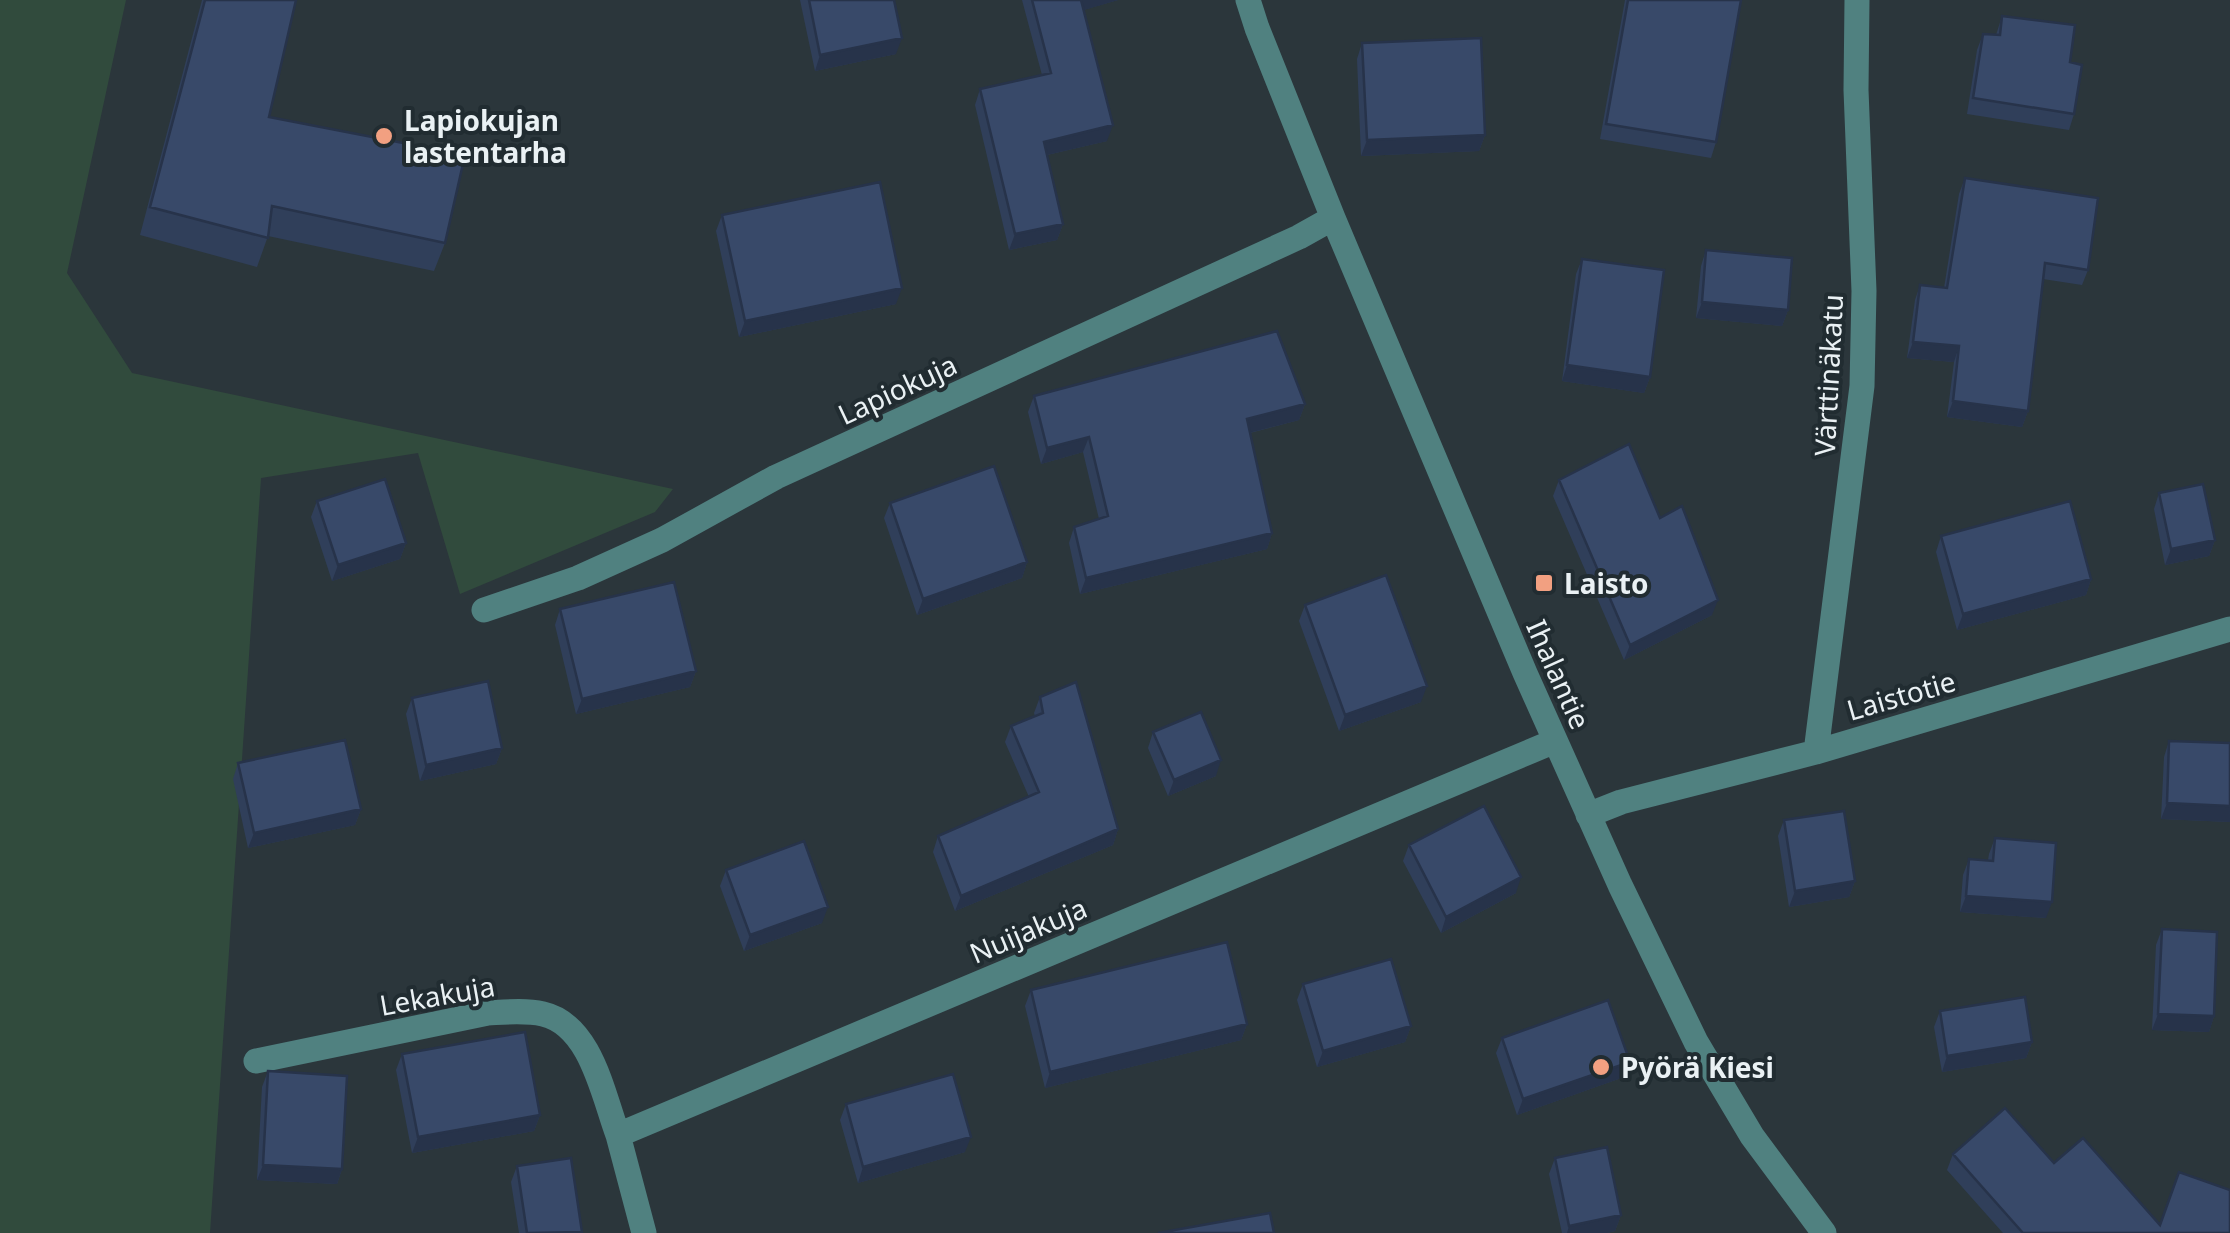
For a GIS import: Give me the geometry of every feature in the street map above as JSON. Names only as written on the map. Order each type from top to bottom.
[{"type":"street","name":"Ihalantie","points":[[1248,0],[1333,218],[1588,816],[1696,1042],[1752,1136],[1824,1233]]},
{"type":"street","name":"Värttinäkatu","points":[[1816,752],[1862,386],[1864,291],[1856,90],[1857,0]]},
{"type":"street","name":"Lapiokuja","points":[[484,610],[578,578],[662,540],[776,477],[1300,237],[1333,218]]},
{"type":"street","name":"Laistotie","points":[[1588,816],[1621,802],[1816,752],[2230,629]]},
{"type":"street","name":"Nuijakuja","points":[[618,1135],[1555,741]]},
{"type":"street","name":"Lekakuja","points":[[256,1062],[488,1013],[547,1015],[572,1029],[588,1052],[618,1135]]},
{"type":"street","points":[[618,1135],[644,1233]]},
{"type":"green space","points":[[0,0],[126,0],[67,273],[132,373],[673,489],[655,512],[460,594],[418,453],[261,478],[210,1233],[0,1233]]},
{"type":"building","points":[[205,0],[296,0],[269,117],[465,155],[445,243],[272,206],[268,238],[150,207]]},
{"type":"building","points":[[809,0],[894,0],[902,38],[820,55]]},
{"type":"building","points":[[1032,0],[1081,0],[1113,125],[1044,142],[1063,224],[1015,234],[980,89],[1051,73]]},
{"type":"building","points":[[1628,0],[1741,0],[1716,142],[1606,124]]},
{"type":"building","points":[[2002,16],[2075,25],[2070,62],[2082,65],[2074,114],[1973,98],[1983,34],[2000,35]]},
{"type":"building","points":[[1481,38],[1485,135],[1367,140],[1362,43]]},
{"type":"building","points":[[1965,178],[2098,198],[2088,270],[2045,263],[2028,411],[1953,401],[1959,346],[1913,342],[1920,285],[1947,288]]},
{"type":"building","points":[[880,182],[902,288],[745,321],[722,215]]},
{"type":"building","points":[[1706,250],[1792,258],[1788,310],[1702,302]]},
{"type":"building","points":[[1582,259],[1664,270],[1650,377],[1567,365]]},
{"type":"building","points":[[1277,331],[1305,404],[1247,419],[1272,533],[1086,578],[1074,527],[1108,516],[1089,437],[1047,448],[1034,396]]},
{"type":"building","points":[[1629,444],[1660,518],[1682,506],[1718,600],[1630,645],[1559,480]]},
{"type":"building","points":[[994,466],[1027,562],[923,599],[890,503]]},
{"type":"building","points":[[385,479],[406,543],[338,565],[317,501]]},
{"type":"building","points":[[2203,484],[2215,540],[2171,549],[2159,493]]},
{"type":"building","points":[[2070,501],[2091,579],[1963,614],[1941,536]]},
{"type":"building","points":[[1386,575],[1427,686],[1345,715],[1305,605]]},
{"type":"building","points":[[674,582],[696,671],[582,699],[560,609]]},
{"type":"building","points":[[488,681],[502,748],[426,765],[412,698]]},
{"type":"building","points":[[1076,682],[1118,829],[961,896],[938,836],[1039,792],[1011,726],[1043,713],[1040,697]]},
{"type":"building","points":[[1201,712],[1221,760],[1174,780],[1153,732]]},
{"type":"building","points":[[345,740],[361,809],[254,833],[238,763]]},
{"type":"building","points":[[2169,741],[2230,743],[2230,806],[2167,803]]},
{"type":"building","points":[[1484,806],[1521,877],[1446,917],[1409,845]]},
{"type":"building","points":[[1844,811],[1855,881],[1795,891],[1784,820]]},
{"type":"building","points":[[1995,838],[2056,843],[2052,902],[1966,896],[1969,859],[1993,861]]},
{"type":"building","points":[[804,841],[828,907],[750,935],[726,870]]},
{"type":"building","points":[[2162,929],[2217,932],[2214,1016],[2158,1014]]},
{"type":"building","points":[[1227,942],[1247,1024],[1050,1072],[1031,990]]},
{"type":"building","points":[[1391,959],[1411,1026],[1323,1051],[1303,984]]},
{"type":"building","points":[[2025,997],[2032,1042],[1947,1056],[1940,1011]]},
{"type":"building","points":[[1608,1000],[1630,1062],[1523,1099],[1502,1038]]},
{"type":"building","points":[[525,1032],[540,1115],[418,1137],[402,1054]]},
{"type":"building","points":[[268,1071],[347,1076],[342,1169],[263,1165]]},
{"type":"building","points":[[953,1074],[971,1137],[863,1167],[846,1104]]},
{"type":"building","points":[[2005,1108],[2054,1163],[2083,1138],[2160,1225],[2179,1172],[2230,1190],[2230,1233],[2023,1233],[1953,1154]]},
{"type":"building","points":[[1607,1147],[1621,1215],[1569,1226],[1555,1158]]},
{"type":"building","points":[[571,1158],[582,1232],[527,1233],[517,1166]]},
{"type":"building","points":[[1270,1213],[1274,1233],[1158,1233]]},
{"type":"place","name":"Lapiokujan lastentarha","points":[[384,136]]},
{"type":"place","name":"Laisto","points":[[1544,583]]},
{"type":"place","name":"Pyörä Kiesi","points":[[1601,1067]]}]
